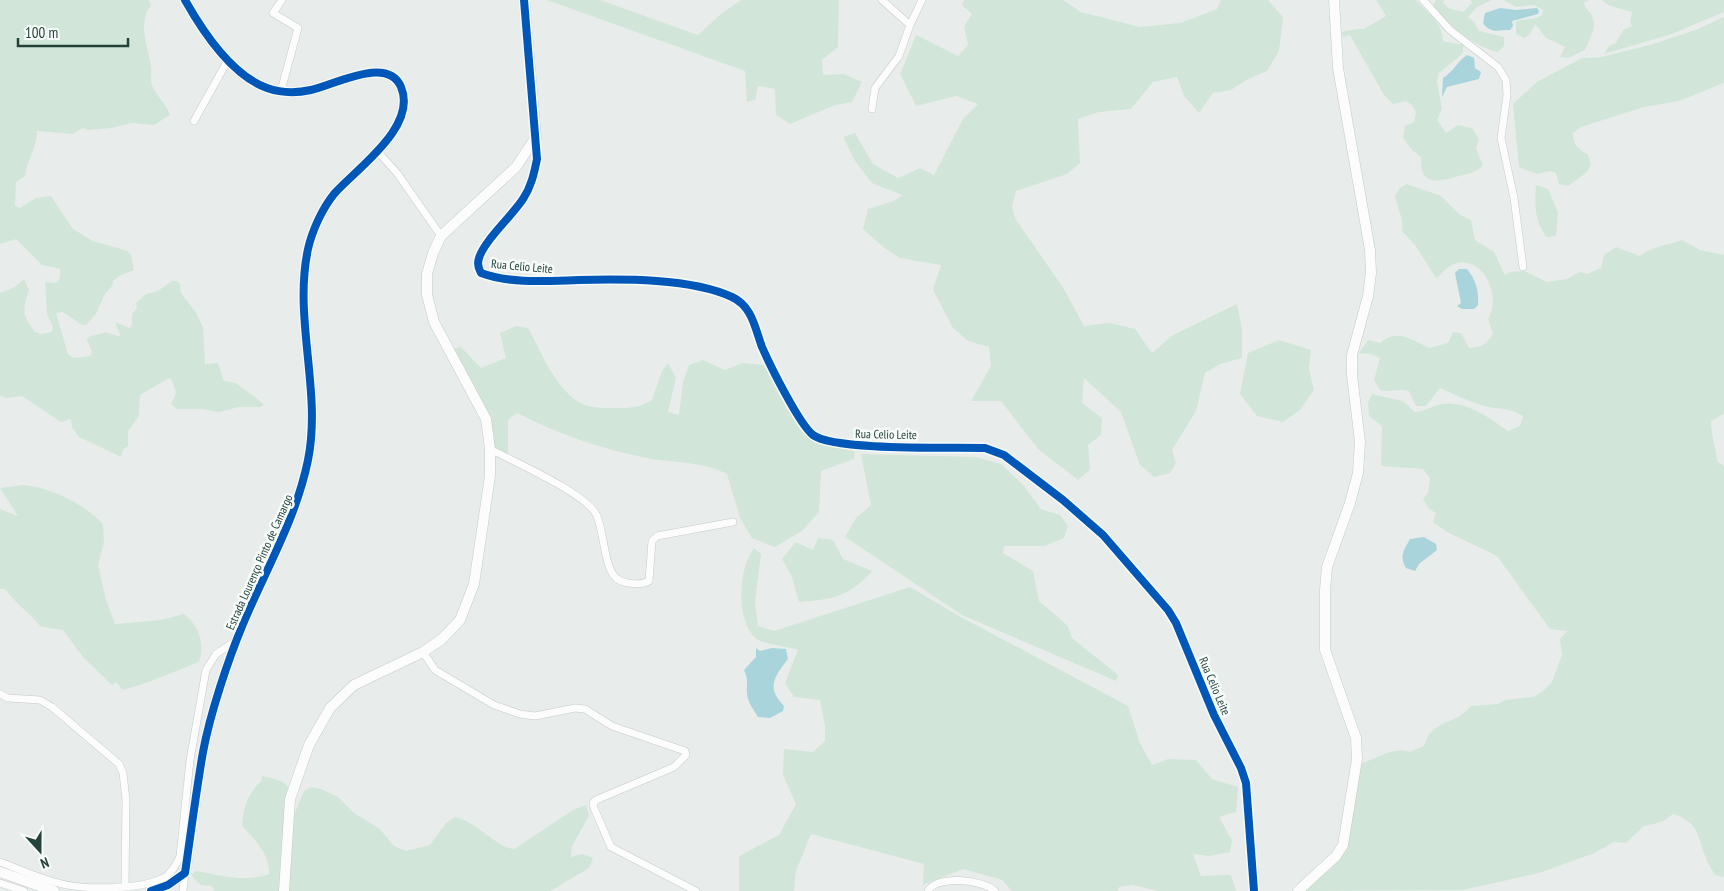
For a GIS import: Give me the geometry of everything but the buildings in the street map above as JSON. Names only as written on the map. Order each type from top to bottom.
[{"type":"street","name":"Estrada Lourenço Pinto de Camargo","points":[[184,873],[203,749],[237,640],[301,495],[309,456],[311,412],[305,333],[305,276],[308,249],[319,220],[333,196],[378,152],[397,125],[404,106],[403,90],[397,79],[384,72],[367,73],[312,90],[295,93],[267,88],[254,81],[228,60],[185,0]]},
{"type":"street","points":[[281,91],[298,28],[273,13],[282,0]]},
{"type":"street","points":[[284,891],[290,799],[309,745],[330,708],[354,685],[423,652],[442,639],[460,620],[474,584],[490,476],[490,449],[486,420],[434,322],[427,295],[427,274],[433,253],[441,236],[516,166],[536,137],[524,0]]},
{"type":"street","points":[[882,0],[910,26]]},
{"type":"street","points":[[872,109],[875,88],[899,56],[922,0]]},
{"type":"street","points":[[1298,891],[1336,856],[1343,845],[1357,759],[1356,738],[1325,650],[1324,590],[1328,566],[1350,504],[1358,472],[1360,442],[1352,375],[1352,355],[1368,296],[1371,273],[1370,250],[1338,68],[1334,0]]},
{"type":"street","points":[[1423,0],[1450,30],[1498,67],[1506,80],[1508,95],[1501,138],[1514,198],[1523,267]]},
{"type":"street","points":[[194,121],[228,60]]},
{"type":"street","name":"Rua Celio Leite","points":[[536,137],[537,160],[534,178],[523,198],[485,246],[479,258],[478,266],[481,273],[541,282],[635,280],[694,287],[730,296],[743,303],[750,312],[768,362],[812,434],[821,440],[850,445],[985,448],[1004,455],[1063,500],[1103,535],[1176,623],[1214,715],[1241,768],[1246,783],[1254,891]]},
{"type":"street","points":[[378,152],[396,173],[441,236]]},
{"type":"street","points":[[490,449],[591,506],[597,516],[611,572],[620,581],[640,584],[649,581],[652,541],[657,536],[733,522]]},
{"type":"street","points":[[0,862],[58,883],[79,887],[140,886],[162,879],[175,869],[180,856],[190,760],[206,670],[216,654],[237,640]]},
{"type":"street","points":[[423,652],[435,670],[494,706],[520,714],[535,716],[575,708],[585,709],[612,726],[684,751],[686,755],[684,760],[674,767],[596,800],[593,803],[611,847],[696,891]]},
{"type":"street","points":[[0,694],[8,698],[40,700],[52,707],[119,764],[123,773],[126,800],[125,886]]},
{"type":"street","points":[[0,872],[54,891]]},
{"type":"street","points":[[151,891],[168,888],[184,873]]},
{"type":"street","points":[[183,891],[184,873]]},
{"type":"street","points":[[928,891],[930,887],[942,880],[986,884],[995,891]]},
{"type":"street","points":[[0,883],[24,891]]},
{"type":"green space","points":[[0,0],[149,0],[151,6],[147,13],[144,28],[151,66],[151,83],[170,115],[154,125],[132,123],[112,128],[88,130],[83,128],[72,134],[37,131],[37,137],[25,176],[16,182],[15,206],[20,208],[36,198],[51,196],[73,229],[93,241],[128,251],[131,255],[134,270],[121,275],[113,281],[96,314],[86,325],[82,325],[63,312],[56,313],[68,354],[73,358],[90,356],[92,352],[87,340],[88,337],[106,332],[121,337],[115,322],[130,328],[132,314],[137,308],[136,303],[146,294],[158,291],[172,281],[177,281],[180,284],[181,293],[195,311],[203,327],[205,364],[218,363],[224,381],[237,384],[264,405],[260,407],[239,407],[219,412],[201,409],[177,409],[171,404],[176,393],[172,380],[169,378],[140,395],[139,416],[128,431],[128,446],[123,450],[121,457],[79,437],[72,427],[71,419],[61,422],[22,396],[6,398],[0,395],[0,293],[15,287],[24,279],[29,290],[24,308],[28,321],[35,332],[42,334],[52,332],[53,327],[47,314],[45,282],[56,283],[60,278],[60,269],[42,265],[16,239],[0,244]]},
{"type":"green space","points":[[547,0],[600,0],[698,35],[722,13],[741,0],[839,0],[838,47],[822,60],[823,75],[844,74],[862,82],[852,102],[835,105],[790,124],[776,115],[775,89],[758,86],[755,100],[747,102],[745,71]]},
{"type":"green space","points":[[964,0],[1063,0],[1081,12],[1140,27],[1180,23],[1217,9],[1221,0],[1268,0],[1283,17],[1279,51],[1267,71],[1248,79],[1231,90],[1213,93],[1199,113],[1184,96],[1177,77],[1153,82],[1131,109],[1099,112],[1078,119],[1080,163],[1067,174],[1016,191],[1012,207],[1015,218],[1064,289],[1084,326],[1110,323],[1135,329],[1152,353],[1173,335],[1237,304],[1242,329],[1242,358],[1220,364],[1205,373],[1196,411],[1172,450],[1176,463],[1170,473],[1154,477],[1140,465],[1121,412],[1084,378],[1082,403],[1102,418],[1101,435],[1088,445],[1090,470],[1078,480],[1038,449],[1001,401],[971,401],[991,366],[989,347],[968,341],[953,328],[933,290],[941,265],[900,258],[883,247],[863,229],[868,209],[894,201],[902,195],[872,183],[855,161],[843,137],[855,133],[873,164],[898,178],[920,168],[934,175],[963,119],[978,104],[956,96],[916,106],[900,74],[916,35],[958,56],[968,45],[964,26],[972,14],[962,5]]},
{"type":"green space","points":[[1376,0],[1416,0],[1434,18],[1440,28],[1443,41],[1463,45],[1463,53],[1439,73],[1437,81],[1442,109],[1437,120],[1446,133],[1458,125],[1472,128],[1479,139],[1476,149],[1483,165],[1474,172],[1441,180],[1426,177],[1421,166],[1421,157],[1412,150],[1403,138],[1405,126],[1414,122],[1416,112],[1412,105],[1406,101],[1393,104],[1384,95],[1350,35],[1343,37],[1342,32],[1364,29],[1386,16]]},
{"type":"green space","points":[[1436,0],[1444,0],[1443,2],[1448,8],[1463,12],[1472,3],[1471,0],[1492,0],[1477,7],[1468,17],[1475,23],[1479,31],[1504,37],[1504,46],[1498,52],[1490,50],[1462,34],[1438,12],[1433,5]]},
{"type":"green space","points":[[1503,0],[1589,0],[1584,3],[1594,20],[1594,25],[1585,50],[1568,58],[1560,57],[1565,47],[1546,38],[1535,24],[1530,34],[1525,38],[1516,34],[1516,21],[1537,18],[1542,15],[1543,10],[1534,5],[1516,7]]},
{"type":"green space","points":[[1602,0],[1724,0],[1724,12],[1672,34],[1604,54],[1609,46],[1616,43],[1623,30],[1632,26],[1630,22],[1632,12],[1610,6]]},
{"type":"green space","points":[[1724,17],[1724,83],[1679,101],[1644,107],[1581,127],[1573,133],[1574,141],[1579,149],[1588,155],[1591,165],[1586,173],[1568,186],[1559,184],[1556,173],[1550,171],[1537,174],[1519,167],[1513,104],[1537,82],[1582,58],[1601,57],[1650,45],[1698,29]]},
{"type":"green space","points":[[1407,184],[1441,196],[1460,215],[1471,220],[1475,240],[1494,252],[1505,275],[1509,272],[1524,271],[1547,282],[1567,279],[1580,272],[1587,274],[1601,268],[1604,255],[1616,247],[1640,256],[1654,248],[1682,240],[1700,250],[1724,255],[1724,414],[1711,421],[1717,461],[1724,466],[1724,877],[1715,875],[1696,831],[1688,821],[1673,814],[1662,822],[1644,826],[1626,843],[1614,842],[1592,854],[1539,873],[1463,890],[1303,891],[1342,855],[1359,764],[1391,752],[1410,752],[1424,746],[1433,730],[1458,717],[1471,706],[1498,704],[1505,700],[1533,697],[1543,691],[1552,682],[1562,655],[1560,639],[1567,631],[1550,629],[1497,556],[1447,532],[1433,522],[1436,513],[1429,509],[1423,499],[1428,493],[1430,478],[1423,469],[1381,466],[1382,426],[1369,416],[1368,403],[1372,394],[1403,401],[1415,412],[1450,403],[1468,407],[1508,431],[1520,426],[1523,416],[1509,410],[1489,407],[1464,399],[1440,388],[1426,406],[1416,406],[1409,391],[1380,390],[1374,380],[1380,358],[1371,354],[1359,353],[1368,340],[1380,343],[1392,336],[1405,337],[1430,348],[1448,343],[1453,332],[1461,333],[1469,348],[1483,345],[1493,334],[1488,319],[1492,311],[1492,291],[1483,273],[1468,263],[1458,263],[1449,267],[1436,278],[1415,245],[1402,231],[1402,221],[1395,195],[1401,187]]},
{"type":"green space","points":[[1536,185],[1548,189],[1558,212],[1556,236],[1547,237],[1540,225],[1536,206]]},
{"type":"green space","points":[[516,326],[528,328],[550,370],[564,389],[581,403],[593,407],[631,408],[652,400],[662,371],[668,363],[676,378],[668,412],[679,415],[683,382],[689,365],[703,360],[725,370],[743,363],[764,365],[786,406],[807,435],[823,444],[855,451],[854,459],[821,471],[819,512],[802,531],[775,547],[752,538],[740,518],[727,474],[718,470],[700,465],[652,459],[617,451],[566,435],[517,413],[508,420],[508,454],[494,449],[453,349],[461,347],[481,368],[506,358],[500,333]]},
{"type":"green space","points":[[1279,340],[1311,350],[1309,369],[1314,390],[1300,410],[1283,422],[1257,416],[1240,394],[1248,353]]},
{"type":"green space","points":[[861,454],[975,457],[1001,464],[1024,486],[1041,509],[1060,515],[1068,526],[1064,538],[1045,546],[1004,546],[1003,553],[1033,571],[1039,601],[1068,626],[1072,638],[1118,675],[1116,681],[962,615],[845,537],[856,518],[871,505]]},
{"type":"green space","points":[[23,485],[45,489],[67,498],[87,510],[103,524],[104,543],[98,565],[106,600],[115,624],[161,620],[184,614],[194,624],[199,635],[201,655],[199,662],[123,690],[116,682],[112,685],[83,657],[63,630],[41,627],[5,589],[0,589],[0,509],[18,516],[0,488]]},
{"type":"green space","points":[[818,538],[833,540],[843,559],[872,571],[856,586],[840,595],[821,600],[799,602],[792,577],[782,559],[796,542],[813,550]]},
{"type":"green space","points":[[754,548],[761,554],[755,602],[758,626],[774,631],[910,587],[959,616],[1128,706],[1140,743],[1152,765],[1168,759],[1196,760],[1212,779],[1238,787],[1236,812],[1219,817],[1232,840],[1230,852],[1209,856],[1193,854],[1201,876],[1231,875],[1236,891],[1157,891],[1133,885],[1119,887],[1118,891],[1012,891],[1002,880],[963,869],[923,885],[924,864],[811,834],[796,871],[794,891],[739,891],[739,856],[779,835],[796,804],[783,775],[784,749],[813,752],[825,741],[825,726],[820,700],[794,697],[785,683],[798,650],[758,640],[745,622],[741,596],[742,582],[749,557]]},
{"type":"green space","points":[[262,776],[284,783],[288,787],[292,798],[294,815],[304,791],[311,787],[321,789],[338,797],[354,813],[380,829],[394,846],[406,851],[430,845],[446,823],[455,817],[471,824],[500,844],[514,849],[573,810],[586,805],[589,816],[572,846],[571,857],[582,854],[593,858],[589,868],[550,891],[214,891],[212,886],[201,885],[191,875],[196,871],[242,878],[260,877],[269,874],[269,867],[264,854],[257,842],[242,826],[247,801],[261,781]]},
{"type":"water","points":[[1500,8],[1516,10],[1537,8],[1539,11],[1538,14],[1512,21],[1513,26],[1510,30],[1495,31],[1489,29],[1483,23],[1485,13]]},
{"type":"water","points":[[1467,55],[1474,58],[1475,68],[1481,72],[1479,79],[1447,87],[1442,97],[1443,78]]},
{"type":"water","points":[[1459,269],[1467,269],[1475,282],[1478,305],[1474,309],[1462,309],[1457,306],[1461,303],[1455,273]]},
{"type":"water","points":[[1424,537],[1436,544],[1437,550],[1419,564],[1415,571],[1406,568],[1403,556],[1410,539]]},
{"type":"water","points":[[756,648],[760,651],[772,648],[786,649],[788,659],[774,682],[775,694],[784,706],[783,711],[770,718],[758,717],[748,697],[747,680],[744,670],[756,657]]},
{"type":"cycle path","points":[[151,891],[168,885],[185,873],[203,752],[215,704],[237,638],[280,544],[303,482],[308,460],[312,408],[305,328],[304,275],[312,235],[318,220],[334,194],[369,160],[393,132],[401,117],[404,102],[401,87],[394,78],[385,73],[360,75],[306,91],[295,92],[272,90],[254,82],[230,63],[219,51],[185,0]]},
{"type":"cycle path","points":[[524,0],[537,159],[532,180],[526,194],[482,251],[478,264],[481,273],[504,279],[529,281],[615,280],[677,283],[697,286],[732,297],[744,306],[752,318],[762,347],[778,380],[800,419],[813,435],[844,444],[868,446],[985,448],[1004,455],[1063,500],[1103,535],[1168,610],[1176,623],[1214,715],[1241,768],[1246,783],[1254,891]]}]
